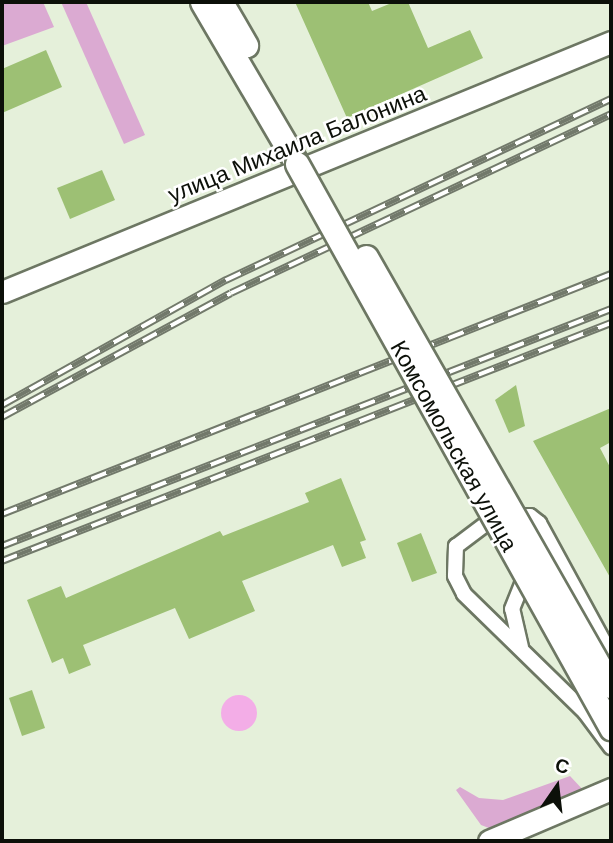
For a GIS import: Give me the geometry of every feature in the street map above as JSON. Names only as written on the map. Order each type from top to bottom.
[{"type":"main road","points":[[202,2],[303,161]]},
{"type":"main road","points":[[221,2],[303,161]]},
{"type":"main road","name":"Комсомольская улица","points":[[303,161],[611,686]]},
{"type":"main road","name":"Комсомольская улица","points":[[303,161],[611,728]]},
{"type":"street","name":"улица Михаила Балонина","points":[[2,292],[611,42]]},
{"type":"street","points":[[611,655],[571,581],[530,516],[503,517],[487,523],[456,546],[458,586],[585,712],[611,747]]},
{"type":"street","points":[[523,652],[512,609],[522,584],[556,572],[571,581]]},
{"type":"street","points":[[489,841],[611,789]]},
{"type":"shaded area","points":[[2,2],[43,2],[54,27],[2,46]]},
{"type":"shaded area","points":[[61,2],[86,2],[145,135],[124,144]]},
{"type":"shaded area","points":[[239,695],[252,700],[257,713],[252,726],[239,731],[226,726],[221,713],[226,700]]},
{"type":"shaded area","points":[[570,776],[585,792],[494,830],[481,825],[456,790],[460,787],[479,798],[503,800]]},
{"type":"building","points":[[295,2],[368,2],[372,11],[394,2],[408,2],[428,48],[470,30],[483,58],[347,118]]},
{"type":"building","points":[[46,50],[62,87],[2,113],[2,69]]},
{"type":"building","points":[[102,170],[115,200],[70,219],[57,188]]},
{"type":"building","points":[[516,385],[525,426],[509,433],[495,400]]},
{"type":"building","points":[[611,408],[611,442],[600,448],[611,469],[611,579],[533,441]]},
{"type":"building","points":[[341,478],[366,540],[360,542],[366,558],[342,567],[333,545],[242,581],[255,611],[189,639],[175,608],[83,645],[91,665],[69,674],[63,658],[52,663],[27,600],[61,586],[66,598],[220,531],[223,536],[309,502],[305,493]]},
{"type":"building","points":[[421,533],[437,573],[412,582],[397,543]]},
{"type":"building","points":[[32,690],[45,728],[22,736],[9,698]]},
{"type":"railway","points":[[2,405],[226,280],[611,99]]},
{"type":"railway","points":[[2,417],[231,293],[611,114]]},
{"type":"railway","points":[[2,514],[611,274]]},
{"type":"railway","points":[[2,546],[611,309]]},
{"type":"railway","points":[[2,561],[611,323]]}]
